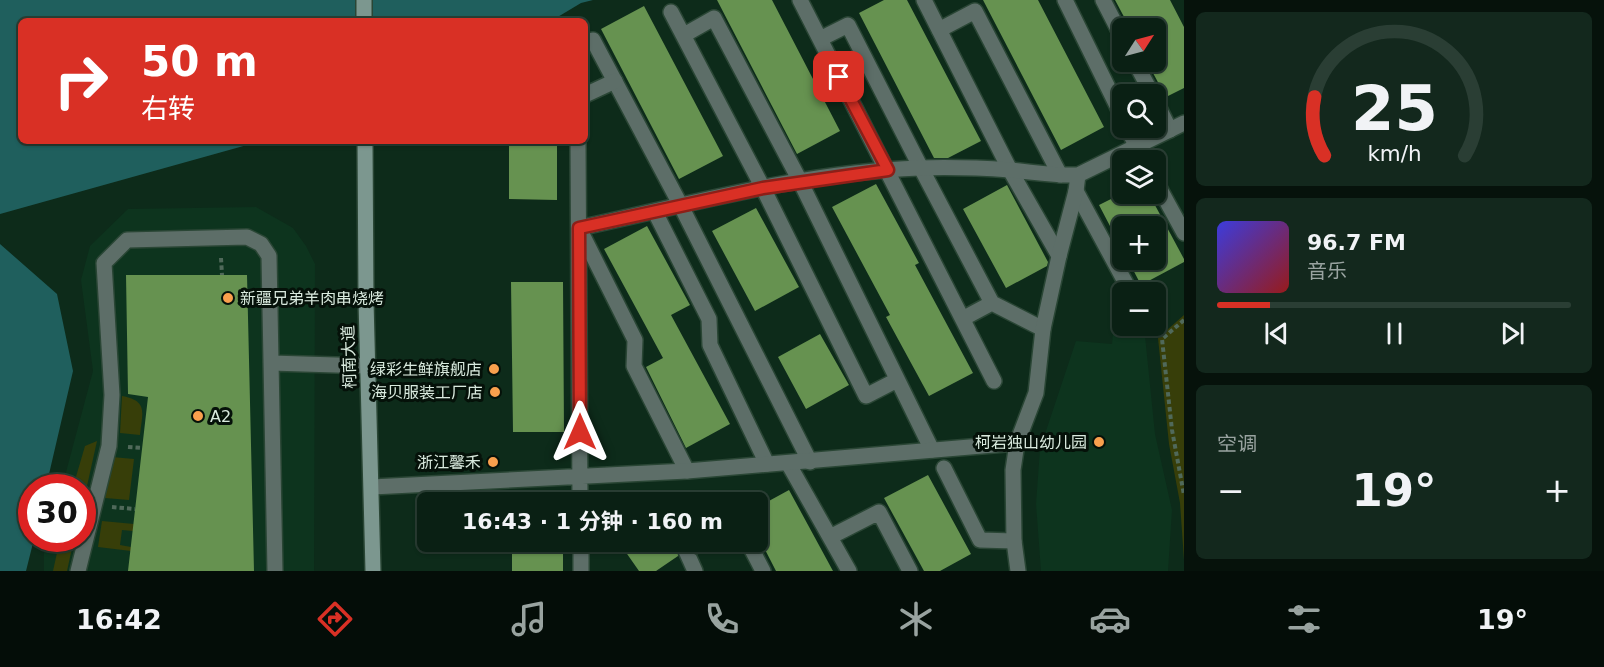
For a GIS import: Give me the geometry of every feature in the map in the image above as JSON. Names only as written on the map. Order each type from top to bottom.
[{"type":"main road","points":[[364,0],[364,18]]},
{"type":"main road","name":"柯南大道","points":[[364,144],[373,571]]},
{"type":"street","points":[[800,0],[964,318],[994,381]]},
{"type":"street","points":[[924,0],[1010,170],[1059,256]]},
{"type":"street","points":[[1065,0],[1112,96]]},
{"type":"street","points":[[1103,0],[1112,18]]},
{"type":"street","points":[[939,30],[975,11],[1060,176]]},
{"type":"street","points":[[672,12],[763,188],[866,396],[897,380]]},
{"type":"street","points":[[684,35],[714,18],[800,181],[932,450]]},
{"type":"street","points":[[820,39],[848,25],[992,303],[1043,330]]},
{"type":"street","points":[[593,40],[681,206],[810,462]]},
{"type":"street","points":[[588,94],[615,81]]},
{"type":"street","points":[[1147,150],[1180,127],[1166,112]]},
{"type":"street","points":[[578,144],[580,492]]},
{"type":"street","points":[[1077,183],[1112,167]]},
{"type":"street","points":[[579,228],[800,181],[921,168],[1010,170],[1060,176],[1077,183],[1126,282]]},
{"type":"street","points":[[1018,571],[1014,541],[1013,470],[1017,443],[1036,393],[1043,330],[1077,183]]},
{"type":"street","points":[[1166,200],[1184,233]]},
{"type":"street","points":[[655,212],[709,319],[710,345],[767,464]]},
{"type":"street","points":[[579,228],[635,340],[634,366],[687,471]]},
{"type":"street","points":[[78,571],[109,446],[112,394],[104,263],[127,240],[247,237],[261,244],[269,256],[275,571]]},
{"type":"street","points":[[964,318],[992,303]]},
{"type":"street","points":[[271,363],[368,366]]},
{"type":"street","points":[[372,487],[687,471],[1017,443]]},
{"type":"street","points":[[788,463],[849,571]]},
{"type":"street","points":[[944,468],[980,540],[1014,541]]},
{"type":"street","points":[[830,537],[879,512],[910,571]]},
{"type":"street","points":[[581,552],[581,571]]},
{"type":"street","points":[[686,552],[695,571]]},
{"type":"street","points":[[753,552],[763,571]]},
{"type":"path","points":[[1184,320],[1162,339],[1172,430],[1184,495]]},
{"type":"shaded area","points":[[256,207],[293,228],[306,246],[315,264],[314,571],[44,571],[44,552],[96,552],[96,474],[65,474],[93,371],[81,280],[90,246],[128,209]]},
{"type":"shaded area","points":[[1184,315],[1184,560],[1180,503],[1169,444],[1158,338],[1166,336],[1166,331]]},
{"type":"shaded area","name":"柯岩独山幼儿园","points":[[1113,336],[1145,336],[1155,434],[1172,510],[1168,571],[1041,571],[1036,504],[1040,449],[1076,341],[1112,344]]},
{"type":"shaded area","points":[[122,396],[136,401],[142,409],[140,435],[120,433]]},
{"type":"shaded area","points":[[97,441],[90,474],[77,474],[85,446]]},
{"type":"shaded area","points":[[112,457],[134,459],[129,500],[105,498]]},
{"type":"shaded area","points":[[102,521],[134,524],[133,531],[122,530],[120,545],[131,547],[131,551],[98,547]]},
{"type":"shaded area","points":[[57,552],[71,552],[67,571],[53,571]]},
{"type":"water","points":[[0,0],[593,0],[581,3],[556,18],[18,18],[18,144],[250,144],[0,214]]},
{"type":"water","points":[[0,244],[57,294],[73,371],[49,474],[18,474],[18,552],[31,552],[26,571],[0,571]]},
{"type":"building","points":[[717,0],[772,0],[840,131],[797,154]]},
{"type":"building","points":[[884,0],[907,0],[981,141],[948,158],[934,158],[859,13]]},
{"type":"building","points":[[983,0],[1038,0],[1104,127],[1061,150]]},
{"type":"building","points":[[1115,0],[1170,0],[1184,27],[1184,88],[1166,97],[1166,84],[1159,84],[1152,72],[1166,72],[1166,18],[1125,18]]},
{"type":"building","points":[[644,6],[723,156],[679,179],[601,29]]},
{"type":"building","points":[[509,144],[557,144],[557,200],[509,199]]},
{"type":"building","points":[[876,184],[919,263],[915,265],[973,373],[929,396],[886,317],[890,315],[832,207]]},
{"type":"building","points":[[1007,185],[1048,262],[1047,266],[1006,288],[963,209]]},
{"type":"building","points":[[1112,198],[1112,204],[1154,204],[1161,216],[1112,216],[1112,230],[1099,205]]},
{"type":"building","points":[[756,208],[799,287],[755,311],[712,231]]},
{"type":"building","points":[[647,226],[690,305],[671,315],[730,424],[686,448],[646,367],[663,358],[604,249]]},
{"type":"building","points":[[1166,226],[1184,262],[1147,282],[1139,282],[1133,270],[1166,270]]},
{"type":"building","name":"A2","points":[[126,275],[247,275],[254,571],[128,571],[148,397],[128,394]]},
{"type":"building","points":[[511,282],[563,282],[564,432],[513,432]]},
{"type":"building","points":[[820,334],[849,385],[806,409],[778,357]]},
{"type":"building","points":[[928,475],[971,554],[940,571],[924,571],[884,498]]},
{"type":"building","points":[[789,490],[833,571],[776,571],[766,552],[768,502]]},
{"type":"building","points":[[512,552],[563,552],[563,571],[512,571]]},
{"type":"building","points":[[626,552],[678,552],[678,556],[656,571],[639,571]]},
{"type":"place","name":"新疆兄弟羊肉串烧烤","points":[[228,298]]},
{"type":"place","name":"绿彩生鲜旗舰店","points":[[494,369]]},
{"type":"place","name":"海贝服装工厂店","points":[[495,392]]},
{"type":"place","name":"A2","points":[[198,416]]},
{"type":"place","name":"柯岩独山幼儿园","points":[[1099,442]]},
{"type":"place","name":"浙江馨禾","points":[[493,462]]},
{"type":"route","points":[[580,432],[579,228],[800,181],[888,170],[839,77]]}]
